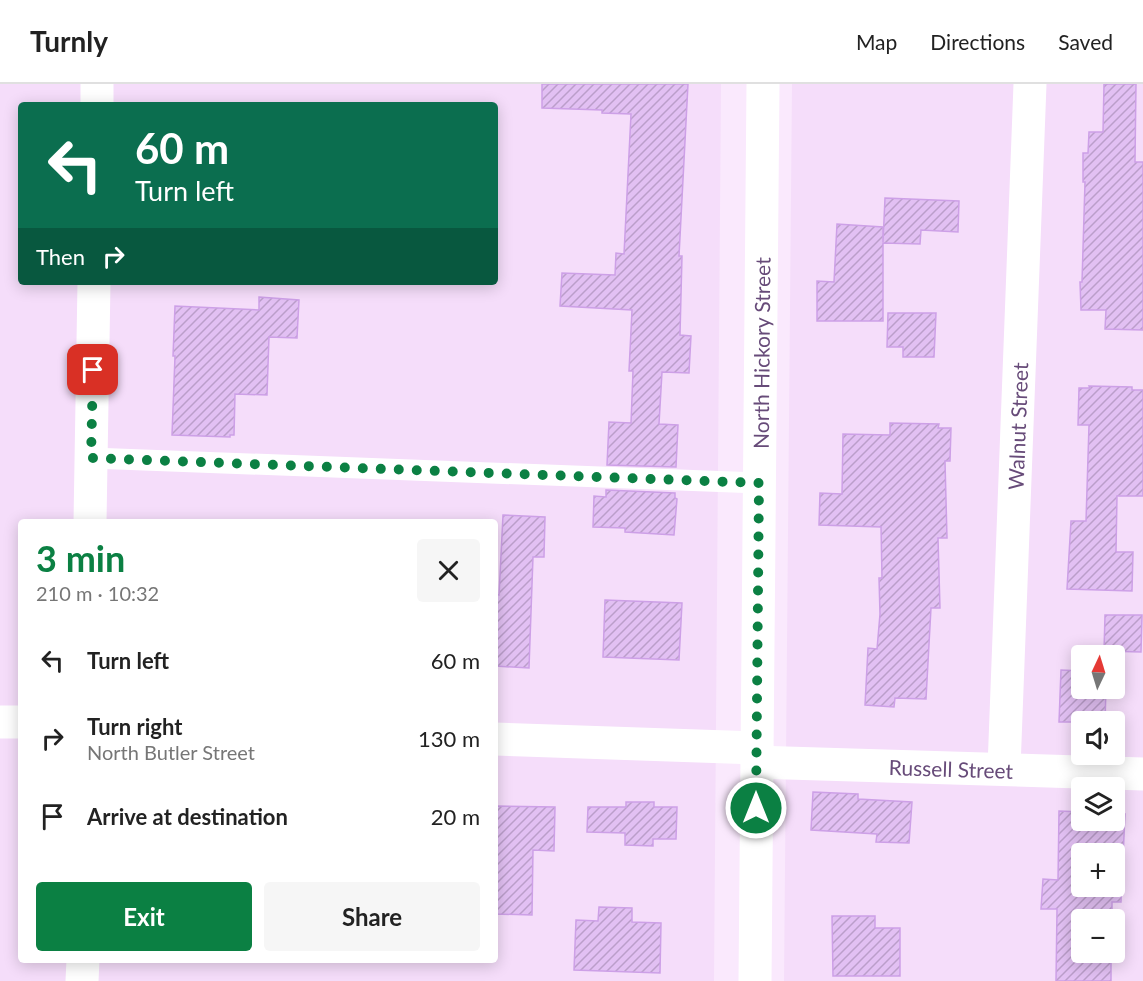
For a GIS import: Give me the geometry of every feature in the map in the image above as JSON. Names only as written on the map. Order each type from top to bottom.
[{"type":"street","points":[[97,84],[97,102]]},
{"type":"street","name":"North Hickory Street","points":[[755,981],[763,84]]},
{"type":"street","name":"Walnut Street","points":[[1004,768],[1030,84]]},
{"type":"street","points":[[90,519],[94,285]]},
{"type":"street","points":[[0,722],[18,722]]},
{"type":"street","name":"Russell Street","points":[[498,739],[757,755],[1143,774]]},
{"type":"street","points":[[82,981],[83,963]]},
{"type":"lane","points":[[91,458],[759,483]]},
{"type":"shaded area","points":[[0,84],[721,84],[714,981],[0,981]]},
{"type":"shaded area","points":[[792,84],[1143,84],[1143,981],[784,981]]},
{"type":"building","points":[[542,84],[688,84],[679,256],[682,256],[680,335],[691,336],[689,373],[662,372],[659,424],[678,425],[676,467],[607,465],[609,422],[631,423],[633,371],[629,371],[632,310],[560,306],[562,273],[615,275],[616,253],[624,254],[631,114],[602,113],[602,110],[542,108]]},
{"type":"building","points":[[1104,84],[1136,84],[1135,162],[1143,162],[1143,330],[1105,329],[1106,310],[1081,310],[1080,282],[1082,282],[1085,182],[1083,182],[1083,153],[1088,153],[1089,132],[1103,132]]},
{"type":"building","points":[[885,198],[959,201],[958,232],[921,230],[920,244],[883,243],[883,321],[817,321],[817,281],[834,282],[837,224],[883,227],[883,242]]},
{"type":"building","points":[[259,297],[299,300],[297,338],[269,337],[267,395],[235,394],[234,435],[230,437],[172,435],[175,306],[259,310]]},
{"type":"building","points":[[888,313],[936,313],[934,357],[903,357],[903,347],[887,347]]},
{"type":"building","points":[[1089,386],[1132,387],[1132,390],[1143,390],[1143,496],[1117,496],[1116,552],[1133,552],[1132,591],[1067,589],[1071,521],[1086,521],[1089,425],[1078,425],[1079,388],[1090,388]]},
{"type":"building","points":[[890,423],[939,424],[938,428],[951,428],[950,461],[945,461],[947,538],[938,538],[940,608],[931,608],[926,699],[895,698],[894,707],[865,705],[868,648],[877,649],[880,614],[879,578],[882,578],[881,527],[819,525],[820,493],[842,494],[843,434],[890,435]]},
{"type":"building","points":[[606,490],[675,493],[677,499],[674,535],[625,532],[625,528],[593,527],[594,496],[606,497]]},
{"type":"building","points":[[503,515],[545,517],[544,557],[533,557],[529,668],[498,666]]},
{"type":"building","points":[[605,600],[682,603],[679,660],[603,657]]},
{"type":"building","points":[[1105,615],[1142,615],[1141,652],[1125,652],[1125,645],[1104,645]]},
{"type":"building","points":[[1061,670],[1071,670],[1071,699],[1106,699],[1105,711],[1071,711],[1071,722],[1059,722]]},
{"type":"building","points":[[813,792],[858,794],[858,799],[912,802],[909,843],[876,842],[877,834],[811,830]]},
{"type":"building","points":[[626,802],[654,802],[654,807],[677,807],[676,839],[653,839],[653,846],[625,845],[625,833],[587,832],[588,807],[626,807]]},
{"type":"building","points":[[498,806],[555,807],[554,851],[533,850],[532,915],[498,914]]},
{"type":"building","points":[[1059,811],[1071,812],[1071,831],[1124,831],[1124,843],[1071,843],[1071,897],[1121,897],[1121,902],[1112,902],[1112,909],[1071,909],[1071,963],[1111,963],[1111,981],[1056,981],[1057,909],[1041,909],[1043,879],[1058,880]]},
{"type":"building","points":[[599,907],[632,908],[632,922],[661,923],[660,973],[574,970],[576,920],[598,921]]},
{"type":"building","points":[[832,916],[875,916],[875,928],[900,928],[900,976],[833,976]]},
{"type":"route","points":[[93,370],[91,458],[759,483],[756,808]]}]
